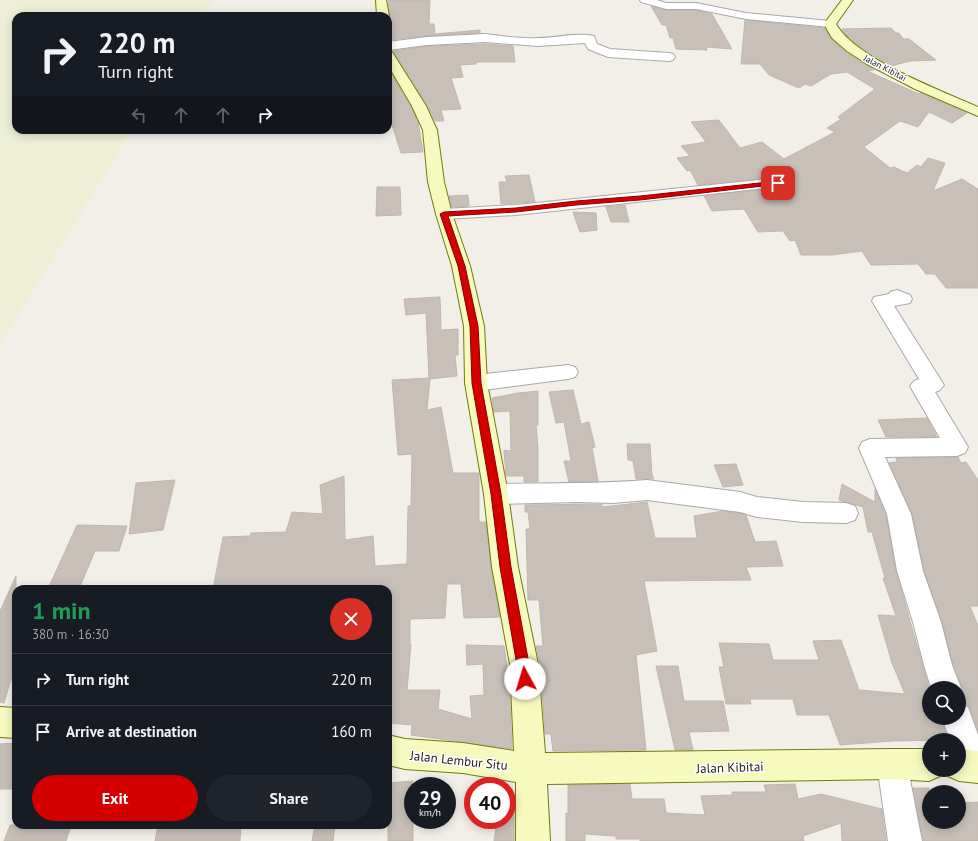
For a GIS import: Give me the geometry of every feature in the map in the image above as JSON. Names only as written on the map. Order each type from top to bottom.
[{"type":"street","points":[[381,0],[382,12]]},
{"type":"street","points":[[645,0],[666,6],[696,6],[746,16],[830,24],[848,0]]},
{"type":"street","name":"Jalan Kibitai","points":[[830,24],[830,29],[836,36],[861,56],[978,112]]},
{"type":"street","points":[[392,45],[427,41],[485,38],[538,42],[568,39],[590,39],[592,46],[608,53],[669,57]]},
{"type":"street","points":[[392,62],[419,106],[430,130],[436,182],[444,214],[461,266],[474,326],[476,383],[496,494],[506,567],[524,664],[531,769],[533,841]]},
{"type":"street","points":[[444,214],[516,210],[778,183]]},
{"type":"street","points":[[897,296],[903,299],[881,301],[933,385],[921,386],[958,447],[870,448],[899,514],[910,571],[927,622],[944,681]]},
{"type":"street","points":[[476,383],[568,372]]},
{"type":"street","points":[[496,494],[647,490],[740,502],[757,507],[803,512],[846,513]]},
{"type":"street","points":[[0,722],[12,723]]},
{"type":"street","points":[[959,725],[970,766]]},
{"type":"street","name":"Jalan Lembur Situ","points":[[392,751],[405,754],[463,758],[531,769]]},
{"type":"street","points":[[892,764],[904,841]]},
{"type":"street","name":"Jalan Kibitai","points":[[531,769],[922,765]]},
{"type":"green space","points":[[0,0],[212,0],[204,12],[12,12],[12,134],[130,134],[0,345]]},
{"type":"building","points":[[388,0],[430,0],[429,24],[434,24],[435,34],[480,30],[480,33],[392,40],[392,12],[390,12]]},
{"type":"building","points":[[651,6],[666,10],[696,10],[712,14],[732,49],[706,47],[707,50],[676,49],[673,38],[670,38],[666,25],[662,25]]},
{"type":"building","points":[[745,20],[825,28],[831,39],[846,52],[874,70],[867,71],[967,113],[952,123],[929,112],[918,127],[900,121],[864,147],[890,168],[894,167],[907,173],[917,165],[921,167],[928,158],[945,163],[933,191],[962,179],[978,189],[978,288],[946,288],[935,274],[926,274],[918,264],[871,265],[862,251],[832,255],[801,255],[795,240],[790,241],[783,231],[758,232],[744,209],[712,211],[704,196],[784,187],[787,182],[778,177],[698,185],[690,170],[687,171],[677,158],[690,156],[681,146],[706,142],[691,122],[719,120],[740,148],[762,142],[784,159],[835,132],[827,128],[841,119],[838,117],[875,89],[847,72],[831,74],[811,86],[805,84],[799,88],[769,75],[760,64],[741,64]]},
{"type":"building","points":[[891,28],[896,33],[899,33],[903,39],[909,39],[936,60],[910,61],[891,66],[862,48],[847,36],[842,29]]},
{"type":"building","points":[[485,44],[513,46],[515,62],[476,62],[476,64],[460,65],[463,77],[451,78],[461,109],[441,110],[444,121],[435,121],[427,105],[393,51],[427,46]]},
{"type":"building","points":[[392,75],[418,122],[423,152],[401,153],[392,125]]},
{"type":"building","points":[[529,175],[535,202],[501,204],[499,182],[507,182],[505,176]]},
{"type":"building","points":[[377,187],[400,187],[401,215],[376,216]]},
{"type":"building","points":[[468,195],[469,206],[452,207],[449,196]]},
{"type":"building","points":[[625,205],[629,222],[611,222],[606,207]]},
{"type":"building","points":[[573,212],[596,213],[597,230],[580,232]]},
{"type":"building","points":[[440,297],[441,330],[458,329],[458,355],[455,355],[457,376],[430,379],[427,410],[441,407],[453,473],[479,473],[479,522],[486,522],[491,567],[500,617],[464,618],[461,584],[447,584],[445,618],[410,619],[411,644],[407,690],[440,690],[438,709],[472,719],[470,696],[484,695],[483,664],[467,665],[466,645],[504,646],[509,680],[512,749],[411,735],[412,725],[392,723],[392,585],[214,585],[223,537],[250,536],[251,533],[286,532],[292,512],[323,514],[320,485],[344,476],[345,540],[373,536],[375,566],[407,564],[408,506],[411,506],[412,454],[398,455],[392,380],[429,378],[426,313],[406,315],[404,299]]},
{"type":"building","points":[[573,390],[581,424],[589,422],[595,447],[592,448],[598,481],[569,482],[564,461],[571,461],[564,422],[556,423],[549,392]]},
{"type":"building","points":[[538,391],[538,425],[536,425],[538,447],[538,482],[524,482],[524,476],[506,476],[504,450],[511,451],[510,411],[494,412],[492,398]]},
{"type":"building","points":[[927,418],[937,437],[886,437],[878,420]]},
{"type":"building","points":[[627,444],[650,444],[652,475],[654,479],[636,479],[633,461],[628,460]]},
{"type":"building","points":[[958,457],[961,463],[966,462],[978,480],[978,606],[970,606],[978,626],[978,731],[969,706],[966,703],[966,681],[960,681],[953,665],[942,622],[924,571],[912,514],[889,463],[897,462],[896,458]]},
{"type":"building","points":[[736,464],[743,485],[723,487],[714,465]]},
{"type":"building","points":[[175,480],[163,530],[129,534],[136,483]]},
{"type":"building","points":[[842,484],[875,502],[875,489],[886,514],[896,571],[927,681],[922,681],[922,725],[943,725],[946,733],[922,733],[922,740],[840,745],[829,715],[797,715],[793,699],[750,699],[751,704],[726,704],[719,667],[724,667],[719,643],[769,644],[773,660],[819,660],[813,641],[841,640],[859,690],[905,694],[892,663],[878,615],[896,616],[883,578],[885,578],[872,532],[868,532],[863,507],[839,500]]},
{"type":"building","points":[[647,502],[655,538],[697,538],[694,516],[723,511],[746,515],[755,542],[776,541],[783,566],[746,567],[751,580],[644,581],[657,651],[636,655],[646,750],[553,751],[551,734],[545,734],[540,664],[536,646],[543,646],[539,600],[528,600],[526,529],[530,529],[528,512],[525,512],[525,505],[602,504],[602,507]]},
{"type":"building","points":[[77,525],[127,526],[119,551],[95,551],[81,585],[50,585]]},
{"type":"building","points":[[16,576],[16,585],[12,585],[12,676],[4,703],[0,702],[0,611]]},
{"type":"building","points":[[656,666],[678,666],[684,701],[723,701],[729,731],[689,732],[693,750],[675,750]]},
{"type":"building","points":[[12,743],[12,789],[0,789],[0,744]]},
{"type":"building","points":[[404,782],[404,829],[413,829],[413,841],[388,841],[388,829],[392,829],[392,783]]},
{"type":"building","points":[[630,784],[632,799],[664,799],[666,813],[705,815],[701,796],[732,795],[732,792],[766,792],[764,785],[795,784],[798,799],[821,794],[882,809],[886,841],[842,841],[841,823],[803,836],[804,841],[640,841],[640,839],[616,839],[616,836],[585,834],[585,841],[566,841],[568,785]]},
{"type":"building","points":[[913,788],[922,788],[922,829],[966,829],[966,803],[978,802],[978,841],[923,841]]},
{"type":"building","points":[[10,825],[12,825],[12,829],[70,829],[66,841],[4,841]]},
{"type":"building","points":[[157,829],[241,829],[240,841],[155,841]]},
{"type":"building","points":[[314,829],[334,829],[333,841],[312,841]]},
{"type":"building","points":[[496,829],[514,829],[514,841],[494,841]]},
{"type":"route","points":[[525,679],[524,664],[506,567],[496,494],[476,383],[474,326],[461,266],[444,214],[516,210],[778,183]]}]
